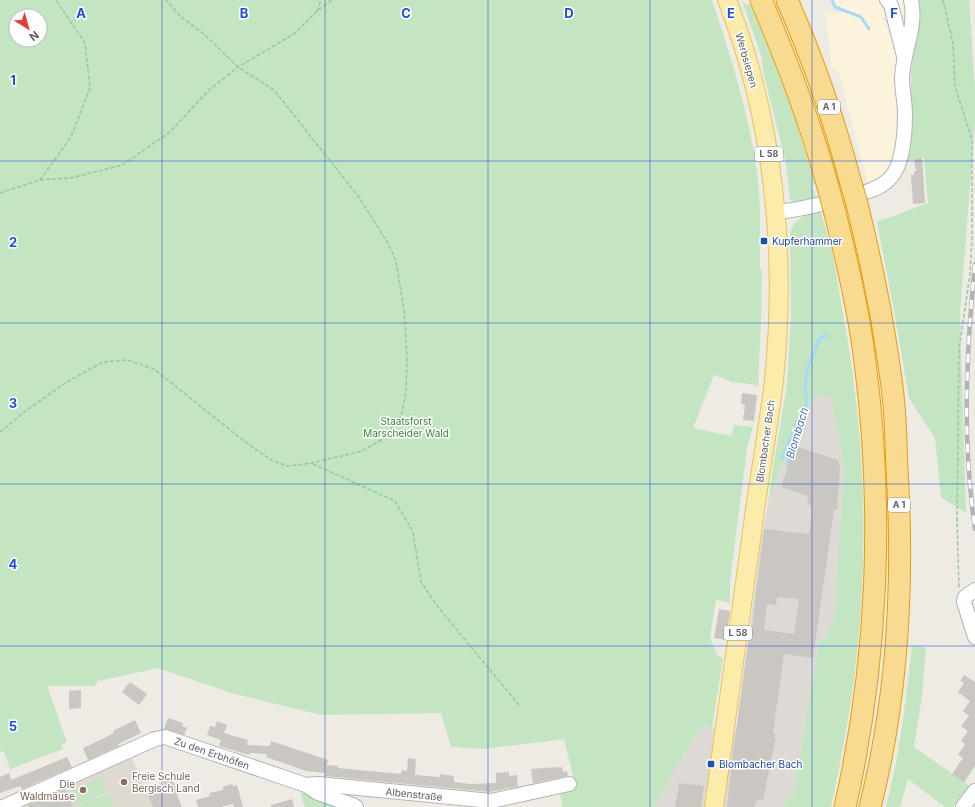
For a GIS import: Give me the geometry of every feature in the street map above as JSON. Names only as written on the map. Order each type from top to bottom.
[{"type":"highway","name":"A 1","points":[[789,4],[815,68],[831,114],[868,245],[888,354],[894,404],[900,520],[900,579],[896,647],[888,719],[870,807]]},
{"type":"highway","name":"A 1","points":[[765,9],[779,41],[808,120],[833,204],[855,300],[865,360],[871,414],[876,503],[875,574],[871,638],[858,737],[845,807]]},
{"type":"main road","name":"Werbsiepen","points":[[727,0],[742,40],[758,97]]},
{"type":"main road","name":"Blombacher Bach","points":[[714,807],[774,379],[779,282],[776,212],[767,145],[758,97]]},
{"type":"street","points":[[887,0],[891,5],[904,57]]},
{"type":"street","points":[[776,212],[792,211],[870,191],[888,181],[900,161],[902,151],[905,114],[902,78],[904,57],[913,23],[911,0]]},
{"type":"street","points":[[970,594],[964,602],[975,637]]},
{"type":"street","name":"Zu den Erbhöfen","points":[[3,807],[155,739],[165,737],[306,785],[318,793],[356,807]]},
{"type":"street","name":"Albenstraße","points":[[306,785],[318,784],[491,801],[568,784]]},
{"type":"street","points":[[964,807],[975,791]]},
{"type":"path","points":[[40,180],[72,137],[90,88],[85,43],[56,0]]},
{"type":"path","points":[[0,432],[23,413],[65,383],[103,362],[127,360],[154,369],[240,438],[271,460],[288,466],[312,463],[362,451],[383,439],[401,416],[406,393],[407,358],[404,310],[396,261],[388,243],[358,196],[274,90],[238,67],[204,34],[180,16],[166,0]]},
{"type":"path","points":[[317,11],[320,0]]},
{"type":"path","points":[[0,193],[40,180],[71,178],[122,165],[170,132],[209,90],[238,67],[294,34],[317,11],[332,0]]},
{"type":"path","points":[[943,0],[953,43],[955,86],[972,140],[972,237],[970,274],[959,349],[958,577],[959,590],[970,594]]},
{"type":"path","points":[[312,463],[395,501],[413,532],[421,582],[438,608],[519,705]]},
{"type":"shaded area","points":[[834,0],[909,0],[911,15],[892,14],[891,17],[883,17],[899,64],[895,68],[898,99],[895,150],[890,168],[883,179],[869,187],[839,74],[831,66],[826,14],[848,11],[837,5]]},
{"type":"shaded area","points":[[814,395],[831,396],[844,468],[842,513],[835,614],[826,640],[819,640],[793,798],[787,796],[783,807],[655,807],[669,778],[705,724],[712,728],[736,730],[763,529],[767,510],[790,444]]},
{"type":"shaded area","points":[[132,758],[153,807],[113,807],[108,793],[80,805],[79,807],[23,807]]},
{"type":"green space","name":"Staatsforst Marscheider Wald","points":[[0,0],[712,0],[738,84],[749,127],[757,171],[760,207],[760,269],[762,271],[758,387],[751,384],[732,382],[714,375],[693,428],[731,436],[734,425],[753,427],[747,448],[730,582],[730,603],[716,600],[710,637],[717,655],[723,658],[712,728],[705,724],[678,764],[655,807],[562,807],[560,792],[576,788],[564,739],[483,749],[451,747],[441,713],[321,715],[231,693],[158,668],[98,681],[95,686],[47,686],[67,742],[61,745],[63,749],[10,769],[4,752],[0,751]]},
{"type":"green space","points":[[914,0],[969,0],[975,90],[975,122],[960,314],[966,513],[941,497],[935,438],[909,398],[877,222],[928,203],[924,157],[907,161],[910,152],[911,71],[917,16]]},
{"type":"green space","points":[[742,1],[751,6],[775,63],[795,119],[815,184],[812,185],[817,202],[801,204],[790,200],[786,163],[764,75],[761,55]]},
{"type":"green space","points":[[820,211],[825,224],[835,265],[851,361],[856,402],[862,485],[863,569],[861,611],[855,671],[843,749],[831,807],[783,807],[787,796],[793,798],[819,639],[826,640],[835,614],[844,468],[831,397],[814,395],[790,444],[767,510],[787,384],[791,315],[790,235],[794,225],[800,218]]},
{"type":"green space","points":[[912,645],[926,648],[922,696],[914,747],[970,786],[953,807],[945,807],[908,779],[900,807],[886,807],[899,747]]},
{"type":"green space","points":[[101,777],[106,792],[77,805],[71,791]]},
{"type":"green space","points":[[300,792],[349,807],[305,807]]},
{"type":"green space","points":[[109,793],[113,807],[79,807],[80,805]]},
{"type":"building","points":[[922,158],[925,203],[913,204],[911,175],[914,175],[914,172],[916,171],[914,159]]},
{"type":"building","points":[[742,393],[757,395],[754,421],[743,420],[745,405],[741,404]]},
{"type":"building","points":[[795,446],[838,460],[840,467],[837,510],[834,510],[813,658],[784,654],[773,733],[775,733],[774,738],[776,738],[763,800],[757,799],[754,807],[727,807],[750,629],[752,629],[764,529],[809,534],[812,509],[807,500],[808,496],[781,487]],"holes":[[[777,597],[799,599],[794,634],[764,630],[767,604],[776,605]]]},
{"type":"building","points":[[719,609],[730,611],[726,640],[714,638]]},
{"type":"building","points":[[964,675],[975,682],[975,766],[964,782],[952,774],[963,758],[958,755],[965,744],[961,741],[968,731],[961,726],[969,716],[963,711],[970,701],[958,692],[964,683],[960,681]]},
{"type":"building","points":[[130,682],[147,694],[139,705],[122,692]]},
{"type":"building","points":[[81,690],[81,708],[69,709],[69,691]]},
{"type":"building","points":[[168,718],[183,723],[182,726],[187,728],[184,735],[164,729]]},
{"type":"building","points":[[135,720],[141,733],[118,744],[119,746],[88,760],[83,748],[114,733],[113,731]]},
{"type":"building","points":[[217,721],[227,725],[224,733],[248,740],[247,745],[270,746],[271,741],[328,760],[327,765],[338,766],[338,768],[401,774],[402,770],[407,771],[408,758],[416,759],[415,775],[440,777],[440,774],[454,776],[454,782],[471,784],[496,783],[496,773],[509,772],[509,776],[517,775],[518,786],[490,792],[325,776],[325,773],[306,771],[266,757],[267,754],[250,753],[249,755],[219,746],[221,740],[207,735],[210,726],[215,727]]},
{"type":"building","points":[[67,757],[72,767],[22,789],[20,786],[0,793],[0,777],[9,773],[11,780]]},
{"type":"building","points":[[562,767],[563,772],[567,771],[568,776],[533,783],[531,769]]},
{"type":"building","points":[[171,776],[179,794],[177,795],[182,807],[153,807],[146,791],[165,783],[163,779]]},
{"type":"building","points":[[679,783],[704,786],[701,807],[675,807]]},
{"type":"building","points":[[232,784],[233,786],[237,785],[243,807],[234,807],[233,804],[221,807],[198,807],[196,800],[210,796],[209,793],[223,790],[223,787]]},
{"type":"building","points":[[65,789],[73,807],[29,807],[28,805]]},
{"type":"building","points":[[292,799],[294,807],[271,807],[271,805]]},
{"type":"waterway","name":"Blombach","points":[[832,0],[835,7],[861,17],[869,29]]},
{"type":"waterway","name":"Blombach","points":[[787,465],[807,401],[805,388],[807,370],[820,338],[828,335]]},
{"type":"waterway","name":"Blombach","points":[[782,458],[802,412]]},
{"type":"railway","points":[[975,264],[967,380],[968,466],[975,529]]},
{"type":"place","name":"Kupferhammer","points":[[764,241]]},
{"type":"place","name":"Blombacher Bach","points":[[711,764]]},
{"type":"place","name":"Freie Schule Bergisch Land","points":[[124,782]]},
{"type":"place","name":"Die Waldmäuse","points":[[83,790]]}]
